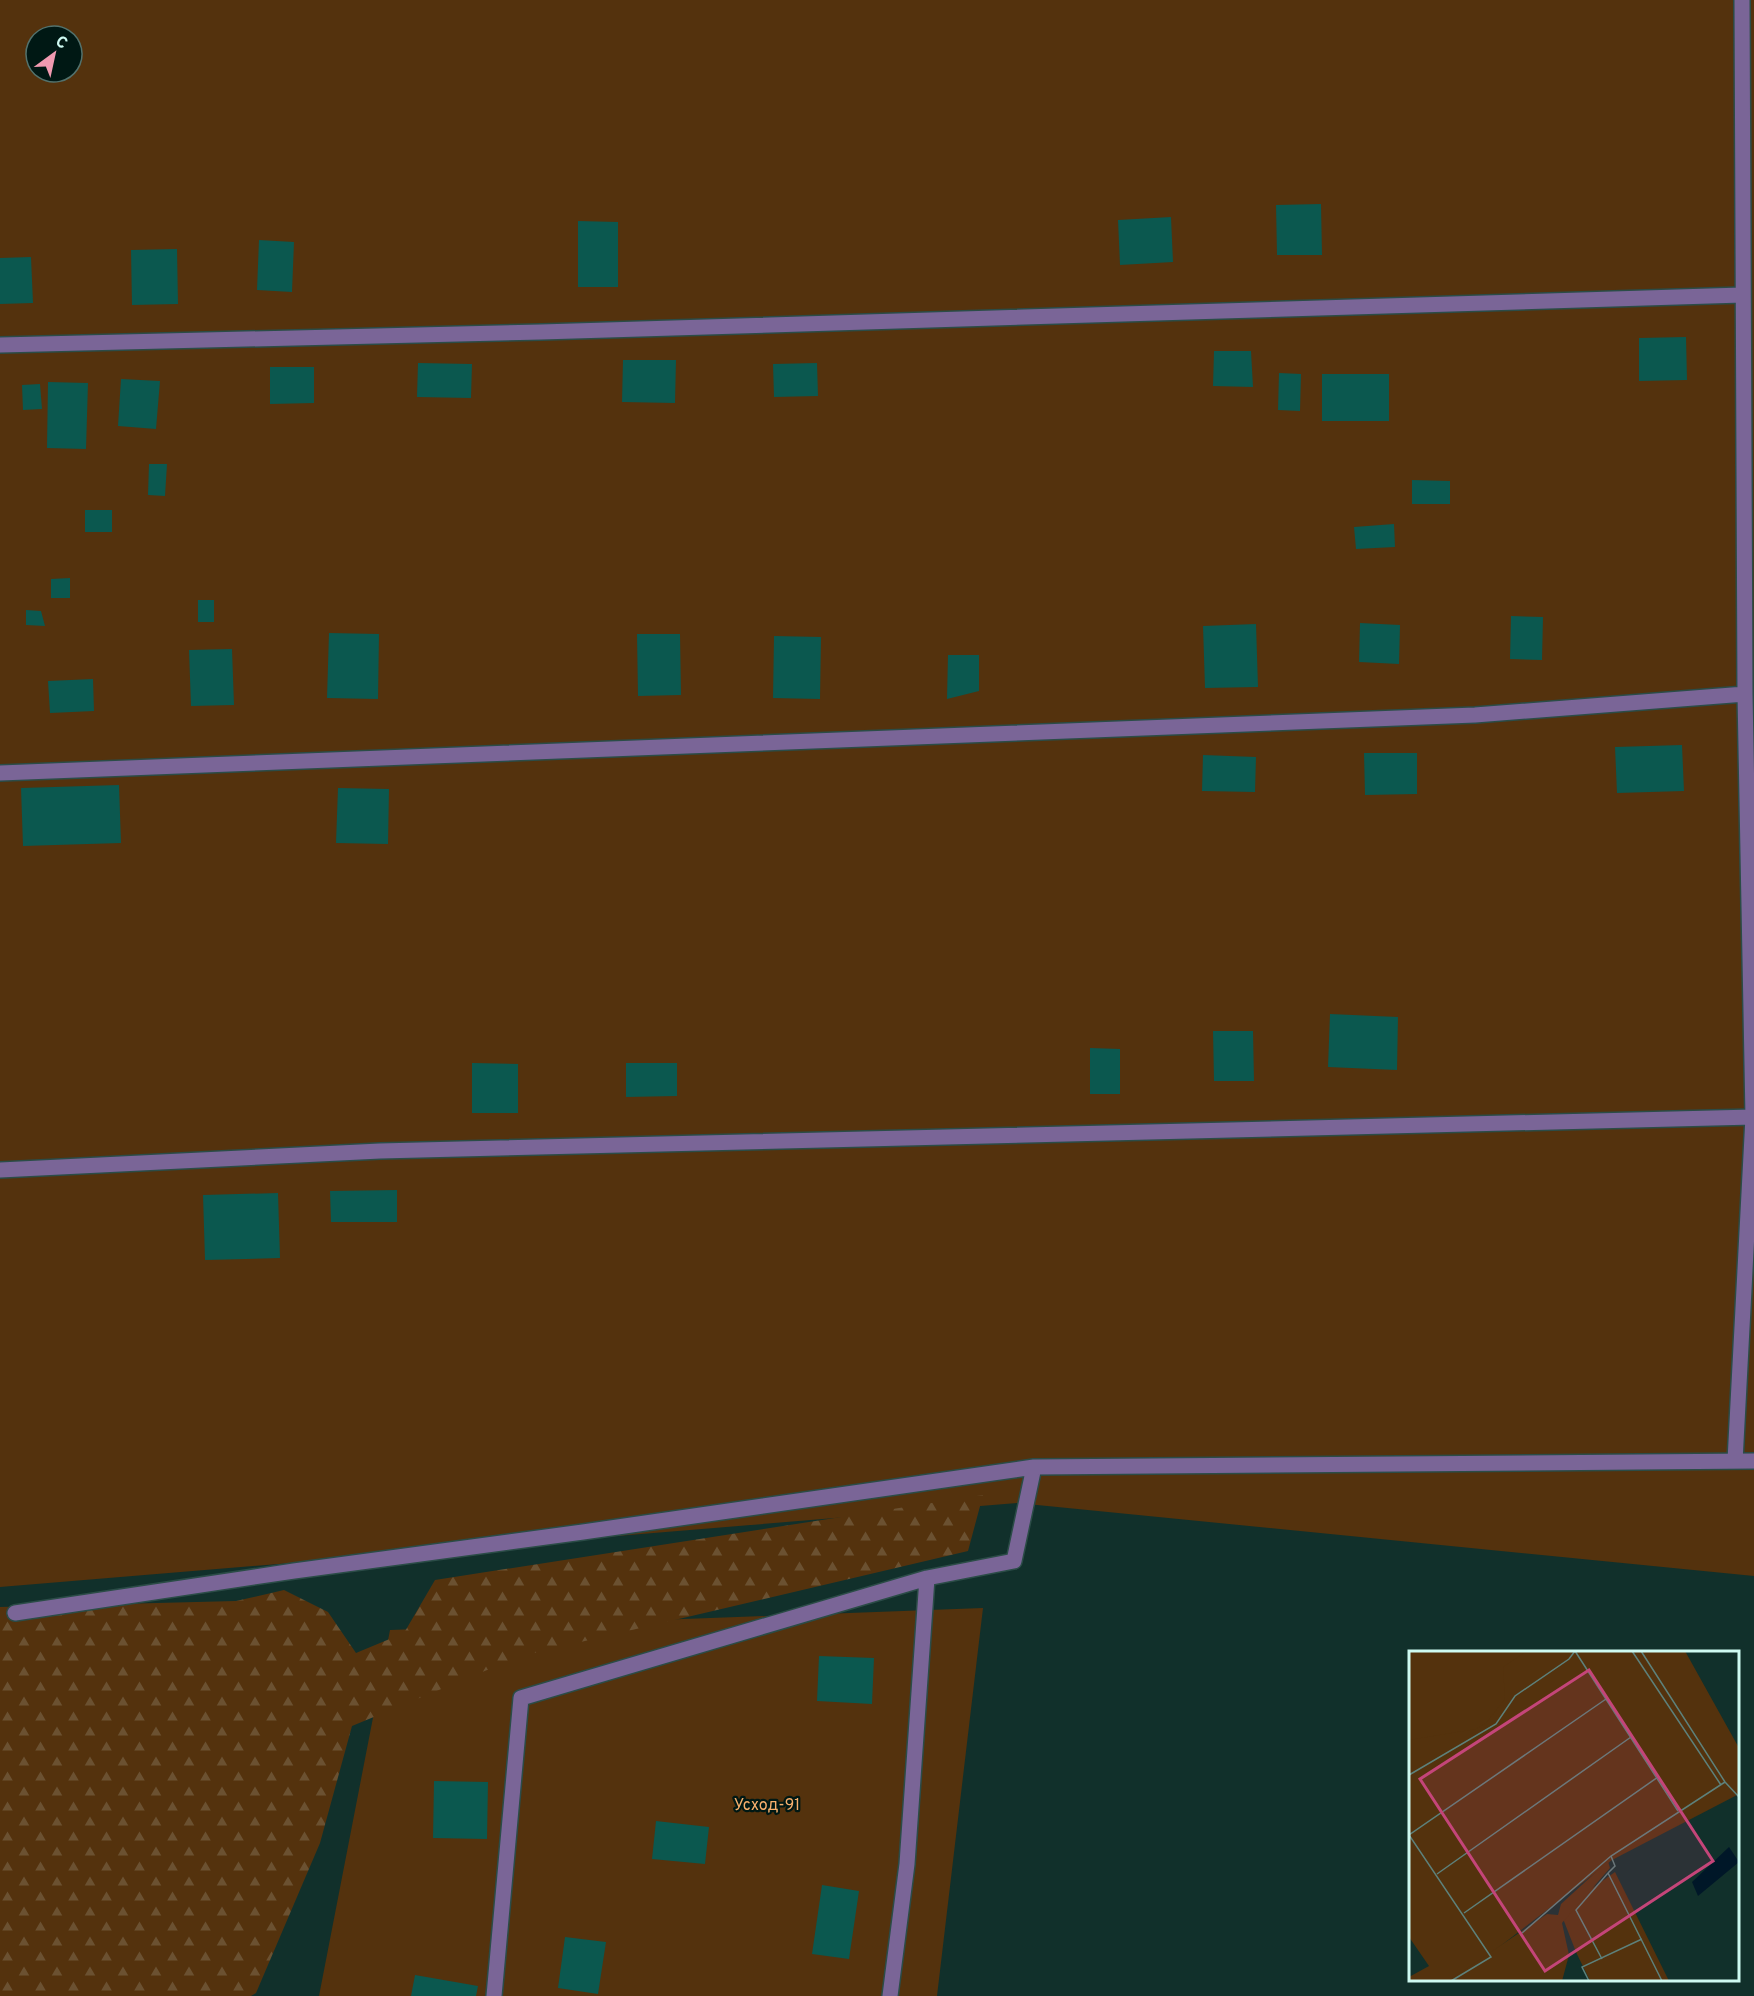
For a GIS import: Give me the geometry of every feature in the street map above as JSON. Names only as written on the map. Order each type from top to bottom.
[{"type":"street","points":[[1735,1461],[1753,1117],[1745,694],[1742,0]]},
{"type":"street","points":[[0,345],[553,332],[1742,295]]},
{"type":"street","points":[[0,773],[1463,716],[1745,694]]},
{"type":"street","points":[[0,1170],[404,1150],[1753,1117]]},
{"type":"street","points":[[15,1613],[1034,1467],[1754,1461]]},
{"type":"street","points":[[494,1996],[521,1698],[927,1578],[1014,1561],[1034,1467]]},
{"type":"street","points":[[890,1996],[907,1864],[927,1578]]},
{"type":"green space","points":[[0,0],[1754,0],[1754,1576],[1017,1503],[0,1587]]},
{"type":"green space","points":[[983,1495],[968,1551],[521,1656],[352,1726],[320,1843],[256,1993],[251,1996],[0,1996],[0,1607],[236,1601],[284,1590],[328,1612],[356,1653],[404,1633],[435,1580]]},
{"type":"green space","name":"Усход-91","points":[[983,1608],[937,1996],[319,1996],[390,1630]]},
{"type":"building","points":[[1321,204],[1322,255],[1277,255],[1276,205]]},
{"type":"building","points":[[1171,217],[1173,262],[1120,265],[1118,220]]},
{"type":"building","points":[[578,221],[618,222],[618,287],[578,287]]},
{"type":"building","points":[[259,240],[294,242],[292,292],[257,290]]},
{"type":"building","points":[[177,249],[178,304],[132,305],[131,250]]},
{"type":"building","points":[[31,257],[33,303],[0,304],[0,258]]},
{"type":"building","points":[[1686,337],[1687,380],[1639,381],[1639,338]]},
{"type":"building","points":[[1214,351],[1251,351],[1253,387],[1213,386]]},
{"type":"building","points":[[623,360],[676,360],[675,403],[622,402]]},
{"type":"building","points":[[418,363],[472,364],[471,398],[417,397]]},
{"type":"building","points":[[817,363],[818,396],[774,397],[773,364]]},
{"type":"building","points":[[270,367],[314,367],[314,403],[270,404]]},
{"type":"building","points":[[1279,373],[1301,374],[1300,411],[1278,410]]},
{"type":"building","points":[[1322,374],[1389,374],[1389,421],[1322,421]]},
{"type":"building","points":[[121,379],[160,381],[156,429],[118,426]]},
{"type":"building","points":[[48,382],[88,383],[86,449],[47,448]]},
{"type":"building","points":[[40,384],[42,409],[23,410],[22,385]]},
{"type":"building","points":[[149,464],[167,464],[165,496],[148,495]]},
{"type":"building","points":[[1412,480],[1450,481],[1450,504],[1412,504]]},
{"type":"building","points":[[85,510],[112,510],[112,532],[85,532]]},
{"type":"building","points":[[1394,524],[1395,547],[1356,549],[1354,527]]},
{"type":"building","points":[[70,578],[70,598],[51,598],[51,579]]},
{"type":"building","points":[[198,600],[214,600],[214,622],[198,622]]},
{"type":"building","points":[[26,610],[41,611],[45,626],[26,625]]},
{"type":"building","points":[[1511,616],[1543,617],[1542,660],[1510,659]]},
{"type":"building","points":[[1360,623],[1400,625],[1399,664],[1359,662]]},
{"type":"building","points":[[1256,624],[1258,687],[1205,688],[1203,626]]},
{"type":"building","points":[[329,633],[379,634],[378,699],[327,698]]},
{"type":"building","points":[[637,634],[680,634],[681,695],[638,696]]},
{"type":"building","points":[[774,636],[821,637],[820,699],[773,698]]},
{"type":"building","points":[[232,649],[234,705],[191,706],[189,650]]},
{"type":"building","points":[[948,655],[979,655],[979,691],[947,699]]},
{"type":"building","points":[[93,679],[94,711],[50,713],[48,681]]},
{"type":"building","points":[[1682,745],[1684,791],[1617,793],[1615,747]]},
{"type":"building","points":[[1364,753],[1417,753],[1417,794],[1365,795]]},
{"type":"building","points":[[1203,755],[1256,757],[1255,792],[1202,791]]},
{"type":"building","points":[[119,785],[121,843],[23,846],[21,788]]},
{"type":"building","points":[[338,788],[389,789],[388,844],[336,843]]},
{"type":"building","points":[[1330,1014],[1398,1017],[1397,1070],[1328,1067]]},
{"type":"building","points":[[1213,1031],[1253,1031],[1254,1081],[1214,1081]]},
{"type":"building","points":[[1090,1048],[1120,1049],[1120,1094],[1090,1094]]},
{"type":"building","points":[[472,1063],[518,1064],[518,1113],[472,1113]]},
{"type":"building","points":[[626,1063],[677,1063],[677,1096],[626,1097]]},
{"type":"building","points":[[397,1190],[397,1222],[331,1222],[330,1191]]},
{"type":"building","points":[[278,1193],[280,1258],[205,1260],[203,1195]]},
{"type":"building","points":[[819,1656],[874,1658],[872,1704],[817,1701]]},
{"type":"building","points":[[434,1781],[488,1782],[487,1839],[433,1838]]},
{"type":"building","points":[[656,1821],[709,1827],[705,1864],[652,1859]]},
{"type":"building","points":[[822,1885],[859,1891],[849,1959],[812,1954]]},
{"type":"building","points":[[565,1937],[606,1942],[598,1994],[558,1988]]},
{"type":"building","points":[[415,1975],[478,1986],[476,1996],[411,1996]]}]
